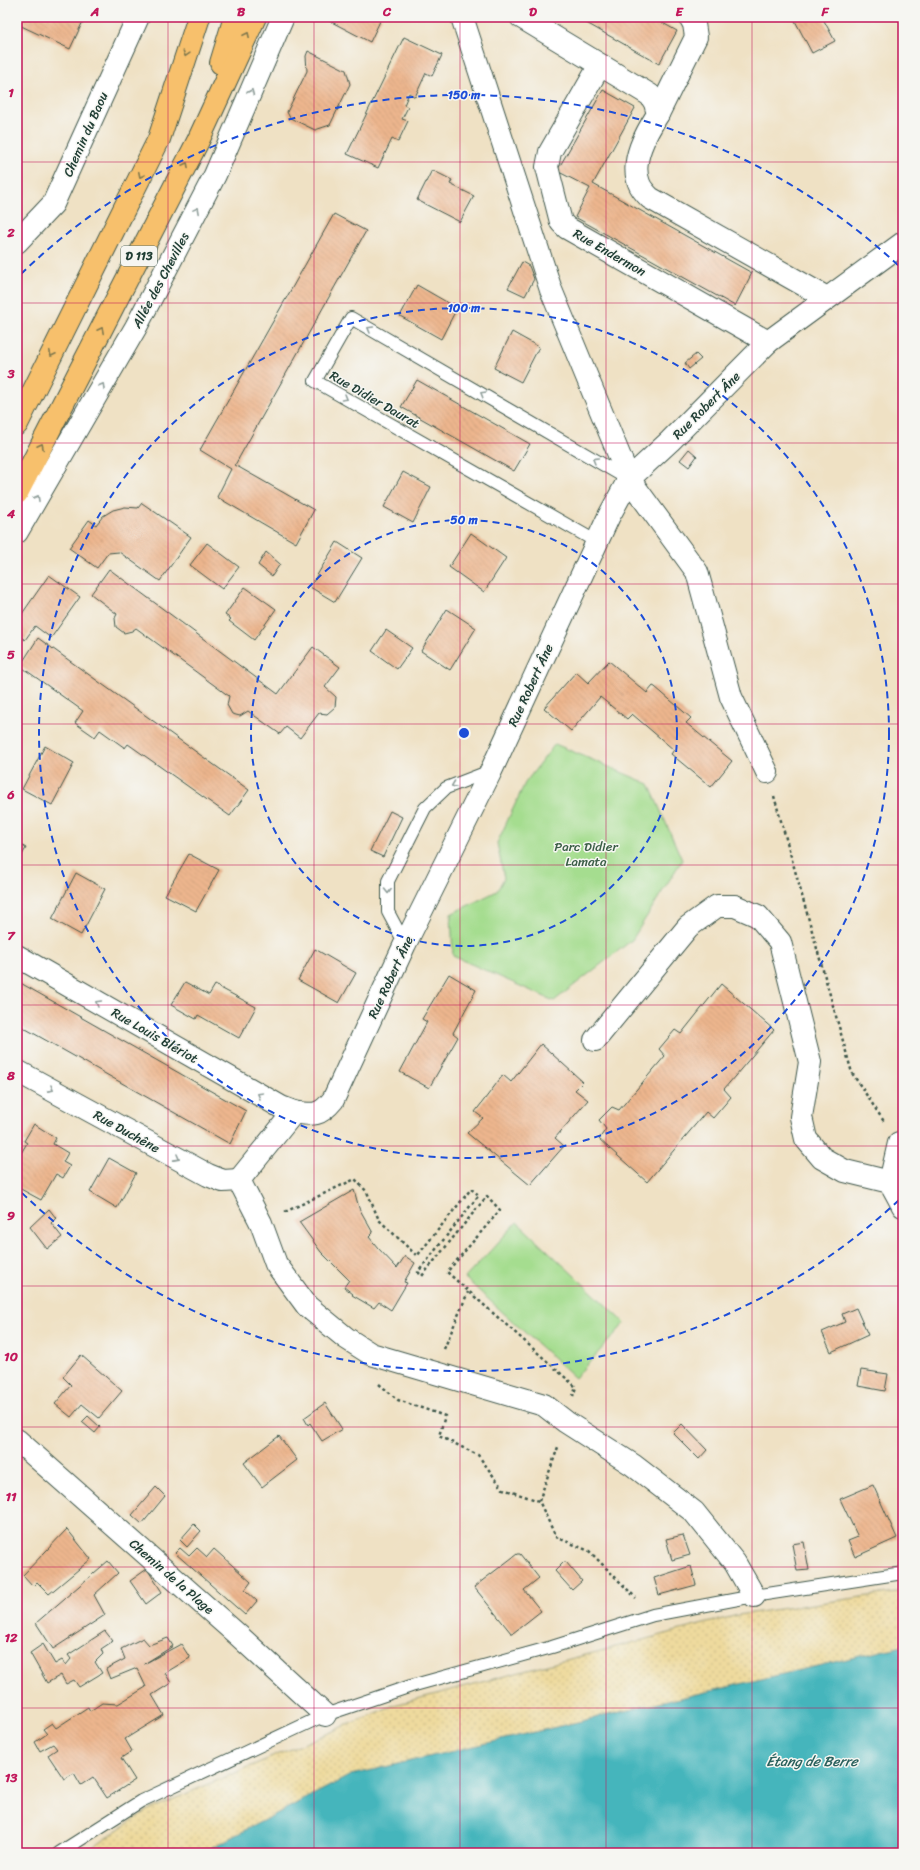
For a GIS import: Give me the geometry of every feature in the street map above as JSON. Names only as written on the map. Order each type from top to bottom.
[{"type":"main road","name":"D 113","points":[[17,424],[159,139],[199,17]]},
{"type":"main road","name":"D 113","points":[[198,141],[235,17]]},
{"type":"main road","name":"D 113","points":[[17,493],[198,141],[255,17]]},
{"type":"street","name":"Chemin du Baou","points":[[17,242],[53,204],[138,17]]},
{"type":"street","name":"Allée des Chevilles","points":[[17,532],[136,327],[215,176],[283,17]]},
{"type":"street","points":[[462,17],[551,290],[629,479],[697,572],[731,697],[767,772]]},
{"type":"street","points":[[521,17],[650,95],[655,103],[658,114]]},
{"type":"street","points":[[690,17],[694,24],[696,37],[658,114],[644,136],[640,147],[638,182],[650,198],[827,298]]},
{"type":"street","name":"Rue Endermon","points":[[600,65],[550,152],[547,167],[562,222],[567,228],[768,342]]},
{"type":"street","name":"Rue Robert Âne","points":[[294,1112],[313,1115],[325,1110],[333,1100],[405,944],[491,771],[597,542],[629,479],[670,441],[768,342],[903,243]]},
{"type":"street","points":[[595,1040],[688,927],[717,906],[735,906],[758,916],[780,942],[810,1062],[801,1117],[806,1139],[822,1158],[845,1171],[890,1182]]},
{"type":"street","name":"Rue Louis Blériot","points":[[17,956],[281,1107],[294,1112]]},
{"type":"street","name":"Rue Duchêne","points":[[17,1070],[208,1175],[223,1181],[240,1180]]},
{"type":"street","points":[[294,1112],[240,1180],[260,1223],[276,1264],[307,1306],[346,1338],[371,1354],[544,1405],[566,1422],[633,1465],[694,1512],[735,1563],[754,1596]]},
{"type":"street","points":[[902,1141],[890,1182],[903,1206]]},
{"type":"street","name":"Chemin de la Plage","points":[[17,1440],[238,1635],[325,1715]]},
{"type":"lane","name":"Rue Didier Daurat","points":[[597,542],[315,381],[351,318],[629,479]]},
{"type":"lane","points":[[405,944],[388,912],[388,881],[424,808],[446,788],[491,771]]},
{"type":"lane","points":[[59,1853],[140,1801],[325,1715],[411,1686],[552,1647],[653,1615],[754,1596],[903,1573]]},
{"type":"path","points":[[767,772],[852,1073],[902,1141]]},
{"type":"path","points":[[260,1223],[355,1179],[367,1192],[379,1220],[417,1256],[471,1189],[479,1195],[418,1272],[422,1276],[487,1196],[500,1210],[447,1272],[576,1387],[566,1422],[539,1501],[556,1537],[589,1551],[653,1615]]},
{"type":"path","points":[[435,1372],[468,1292]]},
{"type":"path","points":[[377,1382],[398,1400],[445,1416],[439,1436],[478,1455],[503,1489],[539,1501]]},
{"type":"sand","points":[[903,1591],[903,1646],[351,1775],[201,1853],[84,1853],[146,1811],[394,1705],[738,1615]]},
{"type":"green space","name":"Parc Didier Lamata","points":[[555,744],[649,784],[682,860],[632,940],[554,1001],[453,956],[451,914],[497,891],[504,878],[497,843],[525,783]]},
{"type":"green space","points":[[517,1222],[625,1323],[575,1378],[465,1278]]},
{"type":"water","name":"Étang de Berre","points":[[903,1646],[903,1853],[201,1853],[351,1775]]},
{"type":"building","points":[[17,17],[85,17],[70,49],[17,24]]},
{"type":"building","points":[[322,17],[382,17],[370,42]]},
{"type":"building","points":[[576,17],[652,17],[677,31],[659,64]]},
{"type":"building","points":[[793,17],[822,17],[835,41],[812,53]]},
{"type":"building","points":[[404,37],[442,55],[432,76],[426,73],[415,97],[409,93],[404,105],[408,107],[402,119],[408,121],[398,142],[392,139],[378,168],[347,154]]},
{"type":"building","points":[[308,51],[346,70],[350,84],[330,125],[315,130],[290,118],[287,112],[307,71],[306,56]]},
{"type":"building","points":[[603,90],[635,108],[593,184],[752,273],[735,306],[575,217],[590,188],[557,171]]},
{"type":"building","points":[[432,170],[452,180],[450,184],[474,196],[460,222],[417,200]]},
{"type":"building","points":[[334,214],[366,231],[235,465],[314,510],[296,543],[217,497],[231,469],[200,450]]},
{"type":"building","points":[[522,262],[529,266],[534,279],[525,296],[508,288]]},
{"type":"building","points":[[417,285],[457,308],[441,339],[400,316]]},
{"type":"building","points":[[512,332],[539,347],[521,382],[494,368]]},
{"type":"building","points":[[696,354],[701,359],[689,369],[685,363]]},
{"type":"building","points":[[417,380],[530,444],[514,471],[401,407]]},
{"type":"building","points":[[689,449],[697,456],[689,467],[680,460]]},
{"type":"building","points":[[403,472],[431,487],[413,523],[384,507]]},
{"type":"building","points":[[142,503],[191,537],[160,581],[119,552],[108,553],[97,568],[69,548],[89,520],[96,525],[103,516],[113,510],[125,507],[138,508]]},
{"type":"building","points":[[471,533],[506,558],[484,592],[449,567]]},
{"type":"building","points":[[337,542],[362,558],[335,602],[310,587]]},
{"type":"building","points":[[207,543],[239,567],[222,589],[190,565]]},
{"type":"building","points":[[266,552],[280,564],[272,576],[258,565]]},
{"type":"building","points":[[109,569],[278,694],[313,647],[340,667],[325,687],[336,697],[335,707],[327,714],[319,713],[300,738],[286,727],[280,734],[248,711],[240,716],[232,714],[227,705],[229,696],[136,628],[132,631],[124,633],[116,627],[115,618],[117,614],[91,594]]},
{"type":"building","points":[[49,575],[80,597],[51,638],[35,626],[25,640],[17,634],[17,621]]},
{"type":"building","points":[[245,587],[276,609],[254,640],[229,621],[231,619],[225,615]]},
{"type":"building","points":[[447,609],[476,628],[450,670],[421,651]]},
{"type":"building","points":[[386,630],[412,648],[397,669],[372,651]]},
{"type":"building","points":[[38,638],[249,790],[230,816],[128,744],[125,748],[100,730],[95,737],[75,723],[83,711],[20,666]]},
{"type":"building","points":[[609,661],[647,693],[653,686],[655,687],[691,718],[686,723],[732,761],[711,787],[671,754],[674,750],[632,714],[627,719],[600,697],[571,731],[544,708],[576,672],[588,683]]},
{"type":"building","points":[[45,746],[74,763],[52,805],[22,789]]},
{"type":"building","points":[[390,811],[402,817],[383,857],[370,851]]},
{"type":"building","points":[[17,843],[26,848],[17,864]]},
{"type":"building","points":[[189,854],[219,870],[196,911],[165,895]]},
{"type":"building","points":[[76,873],[105,889],[81,935],[52,919]]},
{"type":"building","points":[[315,949],[356,973],[339,1003],[298,980]]},
{"type":"building","points":[[449,974],[476,990],[453,1033],[458,1037],[429,1088],[400,1072],[427,1022],[422,1019]]},
{"type":"building","points":[[17,981],[246,1111],[230,1144],[17,1024]]},
{"type":"building","points":[[185,982],[209,995],[215,985],[256,1007],[239,1038],[198,1015],[196,1019],[171,1005]]},
{"type":"building","points":[[721,984],[774,1030],[724,1089],[731,1097],[713,1118],[706,1112],[647,1182],[599,1139],[606,1129],[599,1120],[612,1107],[619,1110],[665,1056],[659,1049],[675,1030],[681,1034]]},
{"type":"building","points":[[541,1044],[583,1082],[575,1090],[588,1100],[555,1138],[564,1146],[530,1185],[467,1133],[483,1118],[475,1112],[503,1075],[511,1082]]},
{"type":"building","points":[[34,1124],[56,1138],[53,1144],[68,1153],[63,1162],[70,1166],[63,1178],[56,1174],[41,1200],[17,1187],[17,1160],[27,1143],[24,1141]]},
{"type":"building","points":[[109,1158],[136,1173],[117,1208],[90,1192]]},
{"type":"building","points":[[354,1190],[359,1208],[373,1233],[369,1237],[378,1248],[397,1268],[405,1256],[415,1263],[404,1282],[407,1283],[391,1310],[379,1302],[374,1308],[352,1295],[353,1294],[344,1287],[349,1280],[321,1252],[299,1222]]},
{"type":"building","points":[[49,1209],[56,1218],[51,1223],[62,1237],[47,1249],[30,1227]]},
{"type":"building","points":[[856,1308],[868,1335],[831,1352],[822,1332],[845,1322],[842,1314]]},
{"type":"building","points":[[81,1355],[122,1391],[99,1418],[82,1404],[71,1417],[55,1404],[71,1385],[63,1377]]},
{"type":"building","points":[[861,1370],[888,1374],[885,1391],[858,1386]]},
{"type":"building","points":[[325,1403],[342,1429],[322,1441],[310,1423],[308,1425],[304,1418]]},
{"type":"building","points":[[88,1416],[100,1427],[95,1433],[82,1422]]},
{"type":"building","points":[[682,1424],[707,1450],[699,1459],[673,1433]]},
{"type":"building","points":[[279,1436],[297,1460],[262,1487],[244,1463]]},
{"type":"building","points":[[873,1485],[897,1538],[855,1557],[848,1541],[858,1537],[840,1499]]},
{"type":"building","points":[[156,1487],[165,1496],[142,1524],[132,1515]]},
{"type":"building","points":[[194,1524],[201,1531],[187,1547],[180,1540]]},
{"type":"building","points":[[67,1529],[91,1559],[49,1594],[37,1582],[33,1586],[23,1575]]},
{"type":"building","points":[[683,1535],[690,1555],[672,1560],[666,1539]]},
{"type":"building","points":[[804,1542],[809,1570],[797,1571],[792,1544]]},
{"type":"building","points":[[180,1548],[189,1556],[197,1548],[207,1557],[214,1549],[251,1582],[245,1590],[257,1601],[245,1615],[175,1553]]},
{"type":"building","points":[[517,1554],[520,1554],[539,1578],[524,1590],[541,1611],[511,1633],[474,1587]]},
{"type":"building","points":[[108,1561],[118,1573],[94,1595],[105,1615],[53,1649],[36,1623]]},
{"type":"building","points":[[564,1562],[566,1562],[582,1581],[572,1590],[555,1571]]},
{"type":"building","points":[[691,1566],[696,1585],[659,1595],[654,1578]]},
{"type":"building","points":[[147,1569],[162,1592],[146,1604],[130,1581]]},
{"type":"building","points":[[105,1631],[113,1641],[101,1649],[103,1654],[95,1662],[102,1673],[79,1687],[74,1680],[66,1684],[61,1675],[47,1683],[30,1653],[43,1644],[55,1664],[62,1660],[66,1665],[71,1659],[68,1655]]},
{"type":"building","points":[[143,1638],[149,1645],[168,1638],[173,1646],[144,1664],[181,1644],[190,1658],[165,1673],[171,1683],[152,1695],[164,1715],[125,1739],[132,1751],[121,1758],[135,1780],[107,1798],[93,1777],[81,1785],[74,1773],[64,1779],[48,1755],[57,1749],[53,1744],[40,1751],[35,1742],[47,1734],[43,1729],[52,1723],[56,1728],[88,1707],[90,1711],[102,1703],[118,1704],[146,1687],[137,1668],[110,1679],[106,1669],[125,1659],[121,1649]]}]
